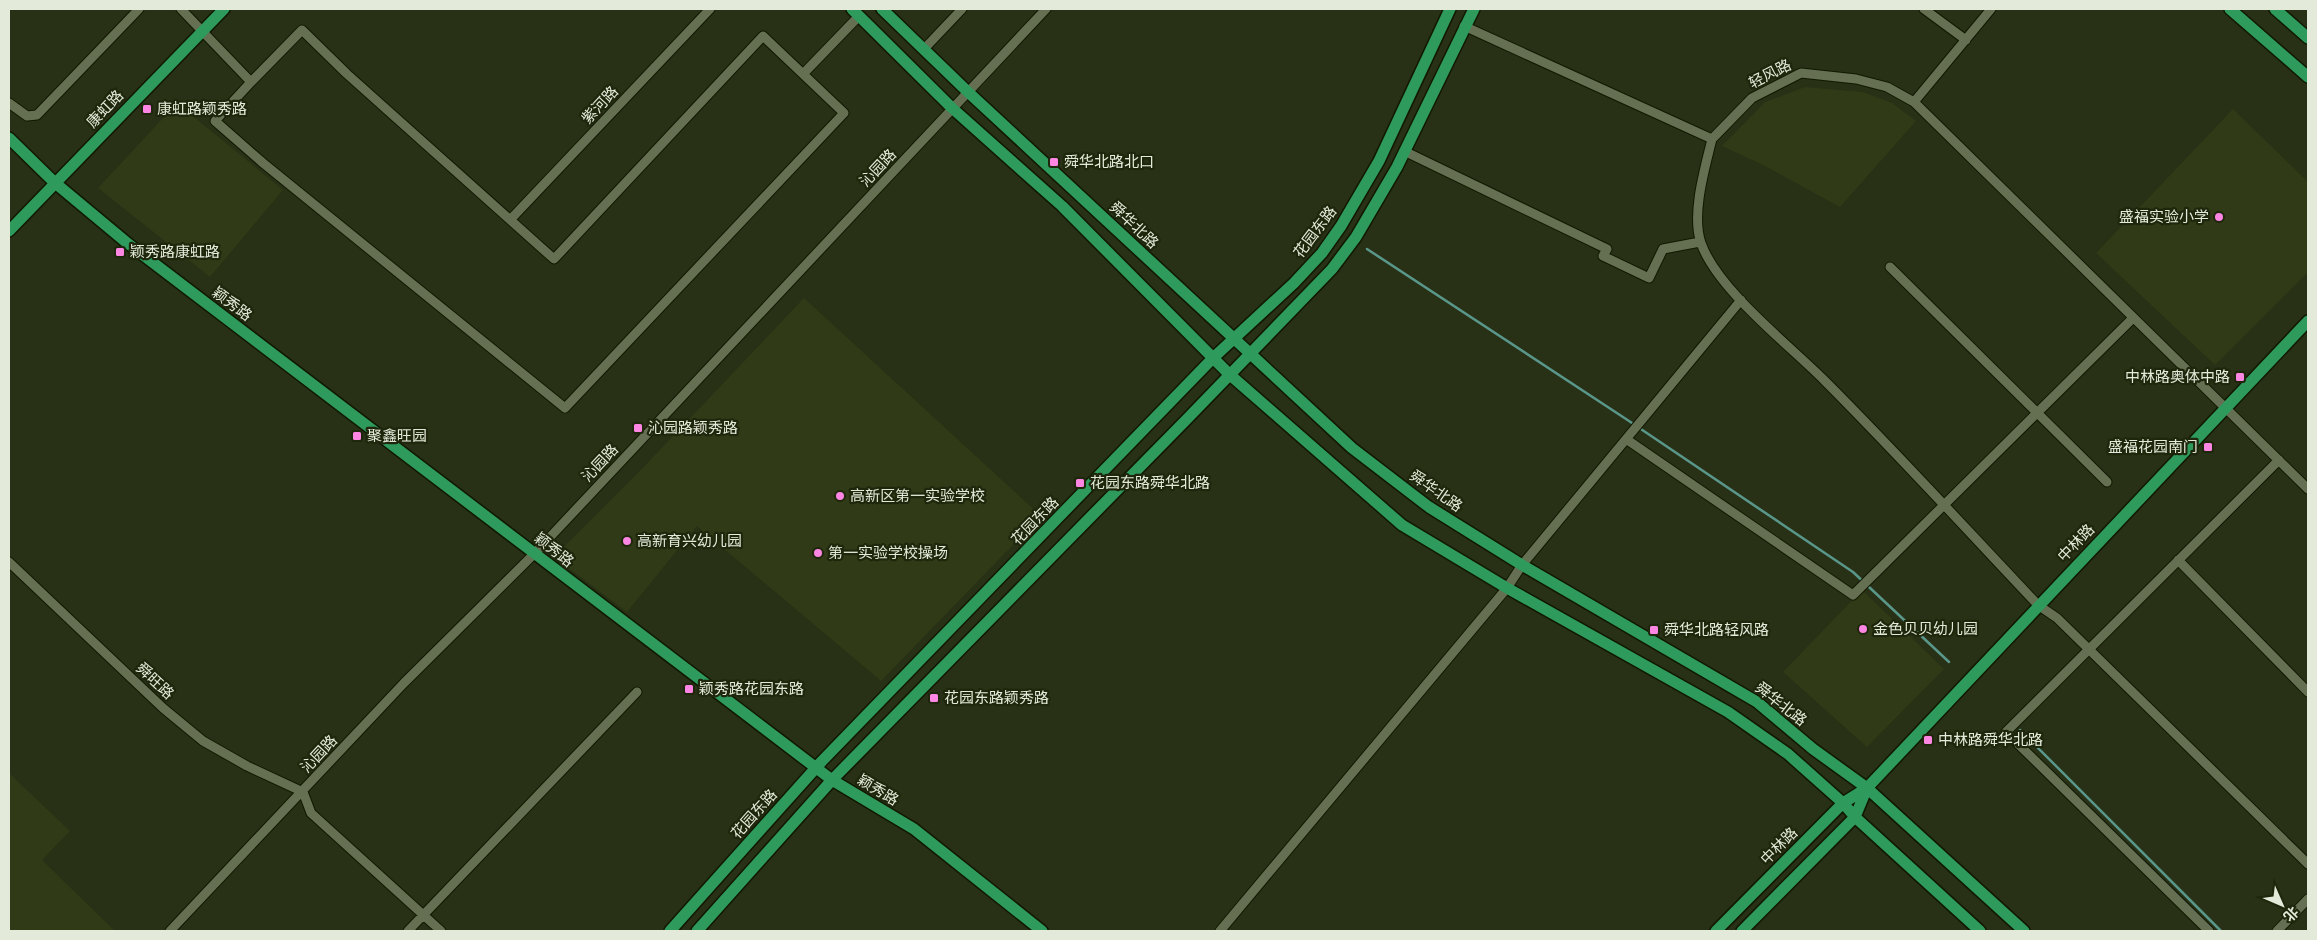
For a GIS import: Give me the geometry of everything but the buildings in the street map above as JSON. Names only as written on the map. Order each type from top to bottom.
[{"type":"main road","name":"康虹路","points":[[9,231],[54,182],[224,9]]},
{"type":"main road","name":"舜华北路","points":[[882,9],[968,92],[1352,448],[1429,507],[1522,565],[1757,702],[1813,749],[1867,788],[2024,931]]},
{"type":"main road","name":"花园东路","points":[[670,931],[816,768],[1213,358],[1322,253],[1341,226],[1379,161],[1450,9]]},
{"type":"main road","points":[[698,931],[832,780],[1179,428],[1250,352],[1332,269],[1356,237],[1404,150],[1474,9]]},
{"type":"main road","points":[[2230,9],[2308,77]]},
{"type":"main road","points":[[2274,9],[2308,38]]},
{"type":"main road","points":[[856,12],[952,108],[1062,206],[1229,374],[1402,525],[1507,588],[1728,712],[1788,754],[1980,931]]},
{"type":"main road","name":"颖秀路","points":[[9,138],[54,182],[134,248],[816,768],[832,780],[914,829],[1042,931]]},
{"type":"main road","name":"颖秀路","points":[[9,149],[22,161],[54,182]]},
{"type":"main road","name":"中林路","points":[[1716,931],[1843,803],[1867,788],[2308,321]]},
{"type":"main road","name":"中林路","points":[[1742,931],[1855,817],[1867,788]]},
{"type":"street","points":[[9,103],[27,116],[37,115],[139,9]]},
{"type":"street","points":[[181,9],[251,82]]},
{"type":"street","name":"紫河路","points":[[511,219],[710,9]]},
{"type":"street","points":[[924,49],[962,9]]},
{"type":"street","name":"沁园路","points":[[170,931],[404,683],[534,553],[1046,9]]},
{"type":"street","points":[[1924,9],[1966,40]]},
{"type":"street","points":[[1914,102],[1992,9]]},
{"type":"street","points":[[803,74],[856,12]]},
{"type":"street","points":[[1464,26],[1712,139],[1702,178],[1698,207],[1700,242],[1713,269],[1741,300],[1825,380],[2038,605],[2057,618],[2308,864]]},
{"type":"street","points":[[302,30],[347,74],[554,259],[763,36],[803,74],[844,113],[565,408],[270,169],[215,121],[302,30]]},
{"type":"street","name":"轻风路","points":[[1712,139],[1752,98],[1801,73],[1856,79],[1887,87],[1914,102],[2225,408],[2306,483]]},
{"type":"street","points":[[1404,150],[1607,249],[1603,256],[1650,278],[1663,249],[1700,242]]},
{"type":"street","points":[[1890,267],[2108,482]]},
{"type":"street","points":[[1220,931],[1507,588],[1522,565],[1741,300]]},
{"type":"street","points":[[1626,439],[1853,595],[2134,318]]},
{"type":"street","points":[[2209,931],[2006,732],[2279,460]]},
{"type":"street","points":[[2178,560],[2308,692]]},
{"type":"street","name":"舜旺路","points":[[9,562],[163,708],[203,741],[247,766],[303,792]]},
{"type":"street","points":[[408,931],[637,692]]},
{"type":"street","points":[[303,792],[311,814],[441,931]]},
{"type":"street","points":[[2277,931],[2308,899]]},
{"type":"shaded area","points":[[1805,87],[1863,92],[1892,103],[1916,121],[1840,207],[1763,165],[1722,146],[1765,102]]},
{"type":"shaded area","points":[[177,103],[283,190],[210,277],[98,188]]},
{"type":"shaded area","name":"盛福实验小学","points":[[2233,109],[2308,182],[2308,272],[2215,365],[2096,253]]},
{"type":"shaded area","name":"高新区第一实验学校","points":[[804,298],[1041,516],[881,681],[697,526],[627,612],[554,557],[636,475]]},
{"type":"shaded area","name":"金色贝贝幼儿园","points":[[1862,590],[1944,669],[1867,747],[1783,672]]},
{"type":"shaded area","points":[[9,773],[70,831],[42,860],[115,931],[9,931]]},
{"type":"waterway","points":[[1367,249],[1626,419],[1853,572],[1949,662]]},
{"type":"waterway","points":[[2020,730],[2221,931]]},
{"type":"place","name":"康虹路颖秀路","points":[[147,109]]},
{"type":"place","name":"舜华北路北口","points":[[1054,162]]},
{"type":"place","name":"盛福实验小学","points":[[2219,217]]},
{"type":"place","name":"颖秀路康虹路","points":[[120,252]]},
{"type":"place","name":"中林路奥体中路","points":[[2240,377]]},
{"type":"place","name":"沁园路颖秀路","points":[[638,428]]},
{"type":"place","name":"聚鑫旺园","points":[[357,436]]},
{"type":"place","name":"盛福花园南门","points":[[2208,447]]},
{"type":"place","name":"花园东路舜华北路","points":[[1080,483]]},
{"type":"place","name":"高新区第一实验学校","points":[[840,496]]},
{"type":"place","name":"高新育兴幼儿园","points":[[627,541]]},
{"type":"place","name":"第一实验学校操场","points":[[818,553]]},
{"type":"place","name":"金色贝贝幼儿园","points":[[1863,629]]},
{"type":"place","name":"舜华北路轻风路","points":[[1654,630]]},
{"type":"place","name":"颖秀路花园东路","points":[[689,689]]},
{"type":"place","name":"花园东路颖秀路","points":[[934,698]]},
{"type":"place","name":"中林路舜华北路","points":[[1928,740]]}]
